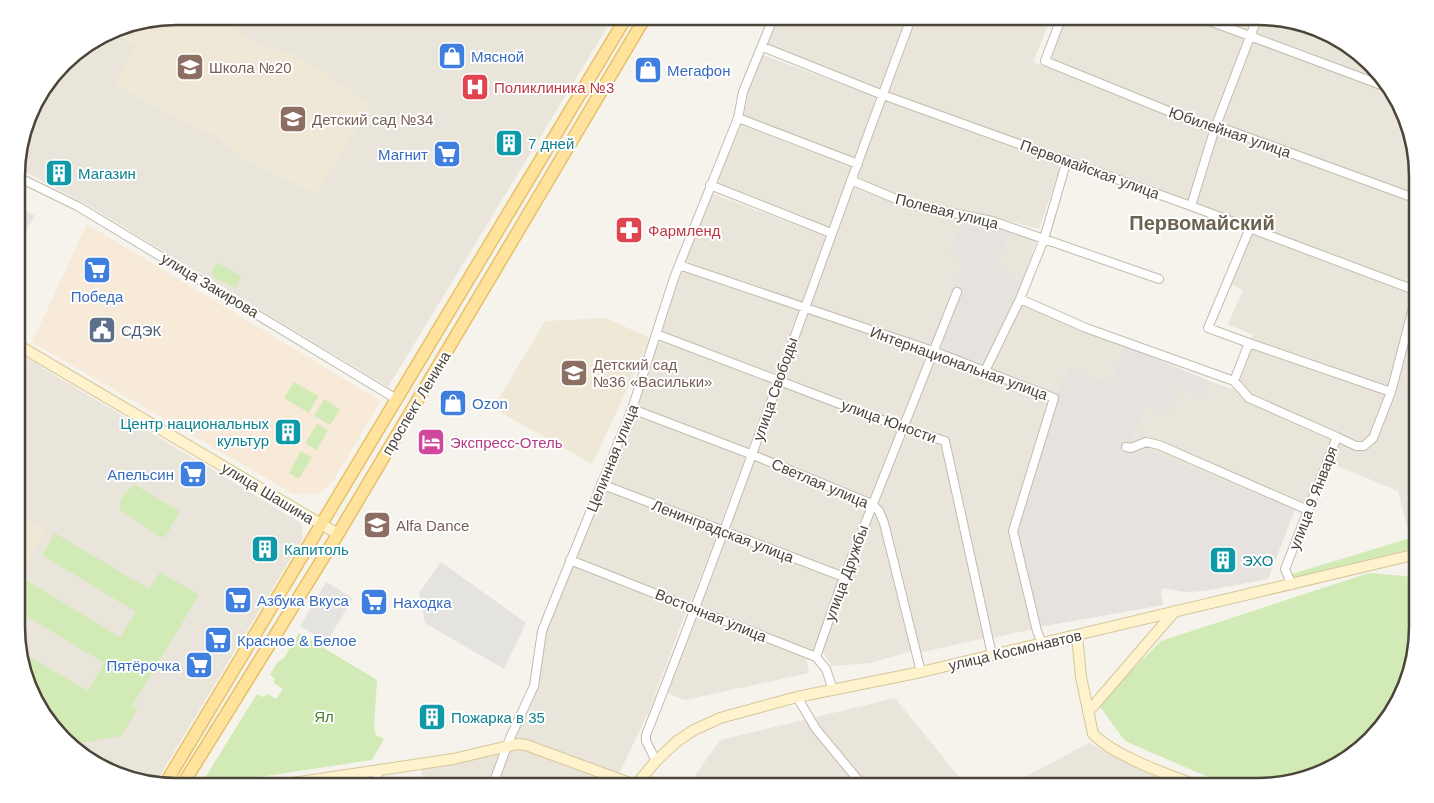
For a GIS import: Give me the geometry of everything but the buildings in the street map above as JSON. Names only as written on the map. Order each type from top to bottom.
[{"type":"main road","name":"проспект Ленина","points":[[170,778],[622,25]]},
{"type":"main road","name":"проспект Ленина","points":[[187,778],[338,534],[641,25]]},
{"type":"main road","points":[[482,258],[497,266]]},
{"type":"main road","name":"улица Шашина","points":[[25,349],[338,534]]},
{"type":"main road","name":"улица Космонавтов","points":[[642,778],[656,761],[694,730],[720,718],[797,697],[921,672],[1409,556]]},
{"type":"main road","points":[[1088,712],[1175,611]]},
{"type":"main road","points":[[1077,635],[1081,676],[1093,734],[1100,740],[1178,778]]},
{"type":"main road","points":[[326,778],[453,759],[508,745],[526,745],[614,778]]},
{"type":"street","name":"Целинная улица","points":[[495,778],[534,686],[542,631],[632,409],[679,265],[738,118],[743,92],[771,25]]},
{"type":"street","name":"улица Свободы","points":[[656,761],[646,741],[646,735],[753,455],[804,307],[909,25]]},
{"type":"street","name":"Юбилейная улица","points":[[1059,25],[1045,61],[1205,126],[1225,129],[1409,196]]},
{"type":"street","points":[[1220,25],[1378,84]]},
{"type":"street","points":[[1191,206],[1215,128],[1254,25]]},
{"type":"street","name":"Первомайская улица","points":[[763,47],[883,95],[1067,160],[1409,289]]},
{"type":"street","points":[[738,118],[858,164]]},
{"type":"street","points":[[984,371],[1020,298],[1044,239],[1067,160]]},
{"type":"street","name":"улица Закирова","points":[[25,180],[79,207],[398,400]]},
{"type":"street","name":"Полевая улица","points":[[852,180],[908,204],[992,222],[1159,279]]},
{"type":"street","points":[[710,185],[831,233]]},
{"type":"street","points":[[1250,228],[1208,328],[1391,392]]},
{"type":"street","name":"Интернациональная улица","points":[[679,265],[933,351],[1054,398],[1014,531],[1037,631],[1042,643]]},
{"type":"street","name":"улица Дружбы","points":[[816,657],[872,504],[957,292]]},
{"type":"street","name":"улица 9 Января","points":[[1020,298],[1086,328],[1234,381],[1249,398],[1337,437],[1285,569],[1292,585]]},
{"type":"street","points":[[1337,437],[1356,446],[1364,446],[1373,438],[1391,392],[1409,323]]},
{"type":"street","name":"улица Юности","points":[[656,334],[903,428],[945,441],[992,655]]},
{"type":"street","points":[[1234,381],[1250,343]]},
{"type":"street","name":"Светлая улица","points":[[632,409],[753,455],[872,504],[879,511],[884,523],[921,672]]},
{"type":"street","points":[[1126,447],[1131,448],[1146,442],[1159,444],[1308,510]]},
{"type":"street","name":"Ленинградская улица","points":[[602,484],[844,577]]},
{"type":"street","name":"Восточная улица","points":[[570,560],[816,657]]},
{"type":"street","points":[[816,657],[826,670],[833,690]]},
{"type":"street","points":[[797,697],[816,730],[857,778]]},
{"type":"street","points":[[376,778],[379,770]]},
{"type":"street","points":[[1164,778],[1166,773]]},
{"type":"shaded area","points":[[166,25],[609,25],[388,387],[89,206],[25,172],[26,156],[36,118],[56,84],[76,62],[100,45],[118,36],[146,28]]},
{"type":"shaded area","points":[[166,25],[227,25],[267,48],[290,52],[371,104],[316,194],[237,155],[214,133],[210,135],[115,85],[135,46],[119,36],[146,28]]},
{"type":"shaded area","points":[[776,25],[907,25],[881,91],[765,50]]},
{"type":"shaded area","points":[[912,25],[1048,25],[1033,62],[1210,133],[1190,202],[885,95]]},
{"type":"shaded area","points":[[1055,25],[1211,25],[1246,38],[1213,126],[1041,59]]},
{"type":"shaded area","points":[[1227,25],[1251,25],[1248,33]]},
{"type":"shaded area","points":[[1258,25],[1278,26],[1316,36],[1350,56],[1375,81],[1253,35]]},
{"type":"shaded area","points":[[1251,40],[1381,89],[1389,100],[1401,127],[1409,166],[1409,194],[1219,125]]},
{"type":"shaded area","points":[[763,55],[879,98],[855,164],[743,121],[748,92]]},
{"type":"shaded area","points":[[883,99],[1047,157],[1060,168],[1039,229],[994,217],[981,217],[908,202],[855,183]]},
{"type":"shaded area","points":[[741,125],[854,168],[831,234],[713,189]]},
{"type":"shaded area","points":[[1219,131],[1409,199],[1409,285],[1195,204],[1212,147]]},
{"type":"shaded area","points":[[853,187],[907,207],[964,219],[950,254],[964,260],[927,346],[807,308]]},
{"type":"shaded area","points":[[711,193],[830,238],[803,307],[683,265]]},
{"type":"shaded area","points":[[25,210],[35,216],[25,232]]},
{"type":"shaded area","points":[[964,219],[1012,230],[998,265],[1006,268],[1004,274],[1022,281],[984,367],[927,346],[964,260],[949,254]]},
{"type":"shaded area","points":[[87,224],[381,401],[333,481],[318,494],[293,494],[32,342]]},
{"type":"shaded area","points":[[1012,230],[1037,239],[1022,281],[1004,274],[998,265]]},
{"type":"shaded area","points":[[1251,233],[1409,294],[1409,535],[1398,491],[1328,462],[1306,515],[1132,443],[1146,406],[1180,388],[1205,398],[1212,382],[1232,389],[1253,335],[1228,324],[1243,290],[1228,283]]},
{"type":"shaded area","points":[[682,270],[801,311],[776,379],[660,333]]},
{"type":"shaded area","points":[[1020,302],[1125,346],[1109,384],[1057,396],[988,369]]},
{"type":"shaded area","points":[[806,312],[928,352],[901,424],[780,381]]},
{"type":"shaded area","name":"Детский сад №36 «Васильки»","points":[[605,318],[651,338],[592,464],[493,408],[545,321]]},
{"type":"shaded area","points":[[659,338],[773,383],[747,453],[630,407]]},
{"type":"shaded area","points":[[1125,346],[1212,382],[1205,398],[1180,388],[1169,415],[1146,406],[1132,443],[1295,510],[1268,579],[1204,591],[1185,592],[1162,588],[1163,605],[1039,627],[1015,531],[1057,396],[1070,367],[1109,384]]},
{"type":"shaded area","points":[[935,355],[1050,399],[1011,530],[1034,629],[991,638],[946,438],[906,426]]},
{"type":"shaded area","points":[[25,357],[301,523],[303,538],[159,777],[118,767],[100,758],[69,734],[50,711],[36,685],[26,647]]},
{"type":"shaded area","points":[[779,385],[899,429],[871,501],[752,455]]},
{"type":"shaded area","points":[[628,411],[746,457],[719,527],[600,481]]},
{"type":"shaded area","points":[[904,431],[943,443],[985,638],[919,653],[875,503]]},
{"type":"shaded area","points":[[751,459],[869,504],[842,575],[724,529]]},
{"type":"shaded area","points":[[598,485],[718,532],[690,604],[568,560]]},
{"type":"shaded area","points":[[872,509],[879,515],[913,651],[870,663],[832,666],[820,648]]},
{"type":"shaded area","points":[[25,518],[46,530],[25,566]]},
{"type":"shaded area","points":[[722,533],[841,578],[814,654],[695,606]]},
{"type":"shaded area","points":[[441,562],[526,623],[504,669],[425,623],[419,593]]},
{"type":"shaded area","points":[[567,564],[687,609],[649,711],[618,776],[513,740],[534,678],[541,632]]},
{"type":"shaded area","points":[[326,582],[353,598],[327,642],[300,626]]},
{"type":"shaded area","points":[[693,611],[806,656],[809,673],[685,700],[662,691]]},
{"type":"shaded area","points":[[895,698],[960,778],[693,778],[720,740]]},
{"type":"shaded area","points":[[1089,743],[1160,778],[1023,778]]},
{"type":"shaded area","points":[[518,748],[603,778],[422,778],[421,767]]},
{"type":"green space","points":[[218,263],[241,276],[236,288],[211,276],[215,265]]},
{"type":"green space","points":[[294,382],[318,396],[309,413],[284,398]]},
{"type":"green space","points":[[324,399],[340,409],[330,425],[314,416]]},
{"type":"green space","points":[[317,424],[328,430],[317,450],[305,443]]},
{"type":"green space","points":[[301,451],[312,457],[299,479],[289,473]]},
{"type":"green space","points":[[135,485],[179,511],[165,537],[161,537],[120,510],[124,495]]},
{"type":"green space","points":[[55,533],[149,589],[160,572],[199,595],[132,706],[137,710],[121,736],[79,743],[69,734],[50,711],[36,685],[28,656],[88,691],[104,663],[25,615],[25,585],[27,581],[120,637],[136,612],[42,555]]},
{"type":"green space","points":[[1409,538],[1409,551],[1290,579],[1292,574]]},
{"type":"green space","points":[[1369,573],[1409,576],[1409,637],[1406,657],[1398,685],[1389,703],[1365,734],[1350,747],[1316,767],[1297,773],[1268,778],[1211,778],[1125,741],[1098,704],[1161,641]]},
{"type":"green space","name":"Ял","points":[[299,633],[377,680],[374,725],[376,735],[384,739],[372,760],[253,778],[205,778],[257,694],[263,697],[268,694],[276,699],[283,689],[274,683],[274,678],[270,675],[277,663],[284,658]]},
{"type":"place","name":"Мясной","points":[[452,56]]},
{"type":"place","name":"Школа №20","points":[[190,67]]},
{"type":"place","name":"Мегафон","points":[[648,70]]},
{"type":"place","name":"Поликлиника №3","points":[[475,87]]},
{"type":"place","name":"Детский сад №34","points":[[293,119]]},
{"type":"place","name":"7 дней","points":[[509,143]]},
{"type":"place","name":"Магнит","points":[[447,154]]},
{"type":"place","name":"Магазин","points":[[59,173]]},
{"type":"place","name":"Фармленд","points":[[629,230]]},
{"type":"place","name":"Победа","points":[[97,270]]},
{"type":"place","name":"СДЭК","points":[[102,330]]},
{"type":"place","name":"Детский сад №36 «Васильки»","points":[[574,373]]},
{"type":"place","name":"Ozon","points":[[453,403]]},
{"type":"place","name":"Центр национальных культур","points":[[288,432]]},
{"type":"place","name":"Экспресс-Отель","points":[[431,442]]},
{"type":"place","name":"Апельсин","points":[[193,474]]},
{"type":"place","name":"Alfa Dance","points":[[377,525]]},
{"type":"place","name":"Капитоль","points":[[265,549]]},
{"type":"place","name":"ЭХО","points":[[1223,560]]},
{"type":"place","name":"Азбука Вкуса","points":[[238,600]]},
{"type":"place","name":"Находка","points":[[374,602]]},
{"type":"place","name":"Красное & Белое","points":[[218,640]]},
{"type":"place","name":"Пятёрочка","points":[[199,665]]},
{"type":"place","name":"Пожарка в 35","points":[[432,717]]},
{"type":"district","name":"Первомайский","points":[[1202,223]]}]
